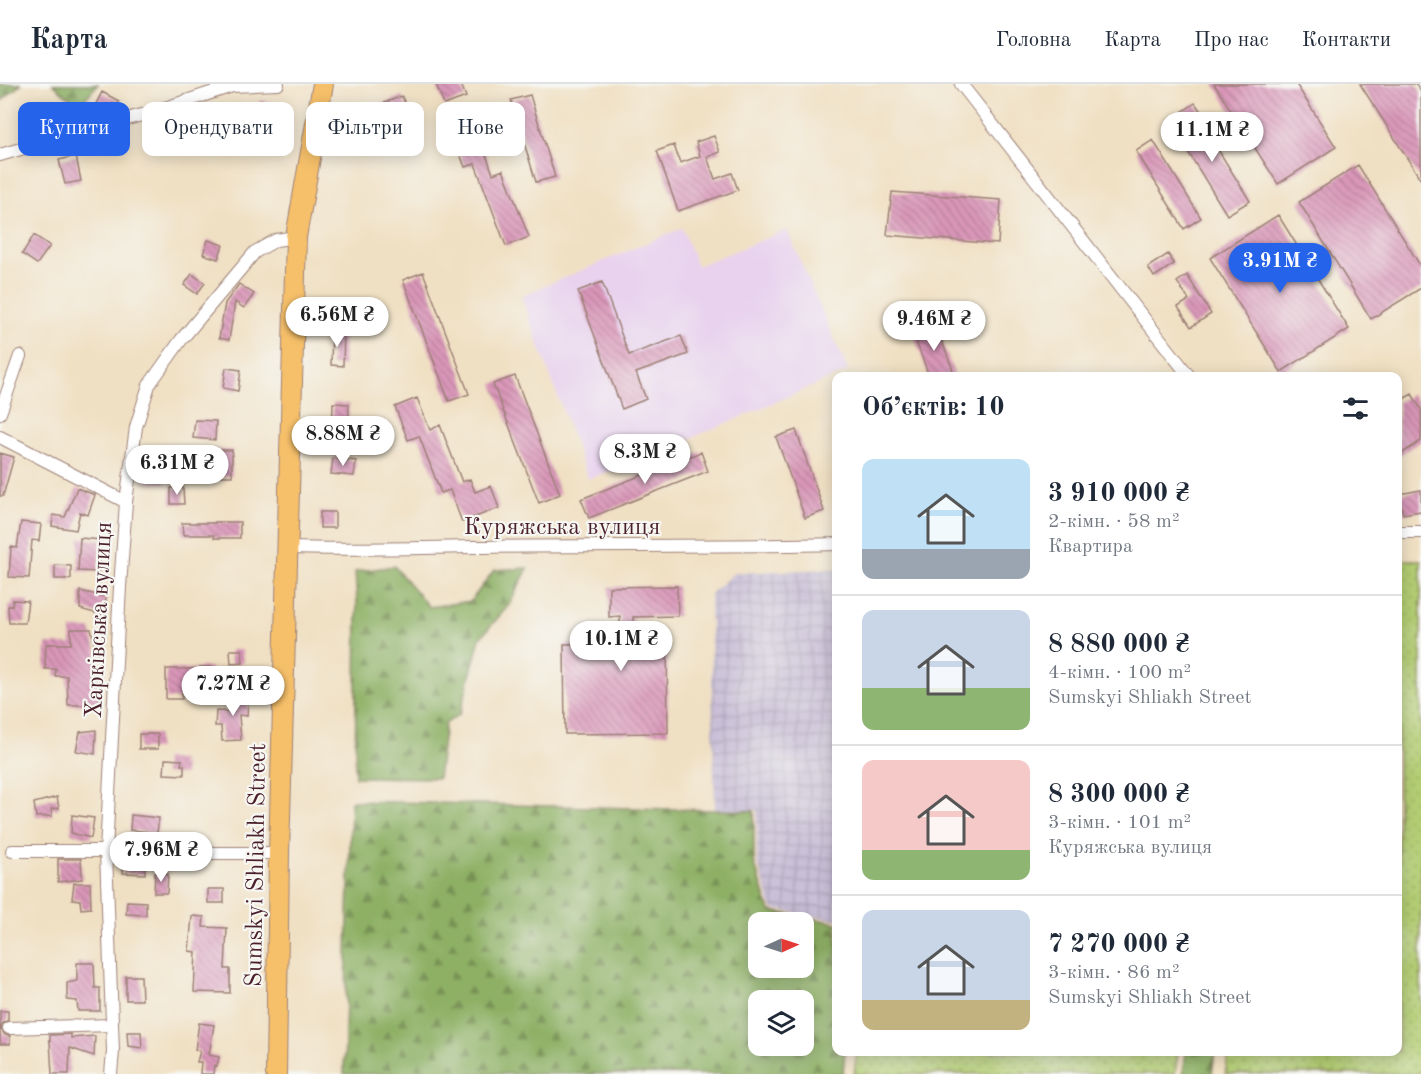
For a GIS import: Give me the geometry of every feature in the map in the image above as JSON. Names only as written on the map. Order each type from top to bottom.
[{"type":"main road","name":"Sumskyi Shliakh Street","points":[[276,1074],[279,853],[296,237],[323,84]]},
{"type":"street","points":[[0,154],[153,112],[232,86],[278,84]]},
{"type":"street","points":[[961,84],[1186,372]]},
{"type":"street","name":"Харківська вулиця","points":[[111,1074],[113,1052],[106,851],[120,586],[126,502],[136,427],[149,385],[181,340],[255,252],[276,240],[296,237]]},
{"type":"street","points":[[0,413],[20,356]]},
{"type":"street","points":[[0,437],[126,502]]},
{"type":"street","points":[[1402,532],[1421,532]]},
{"type":"street","name":"Куряжська вулиця","points":[[288,548],[832,544]]},
{"type":"street","points":[[12,851],[106,851],[140,847],[211,853],[279,853]]},
{"type":"street","points":[[9,1028],[112,1025]]},
{"type":"shaded area","points":[[682,228],[697,266],[787,230],[848,371],[832,372],[832,378],[640,460],[588,479],[521,296]]},
{"type":"shaded area","points":[[832,569],[832,919],[814,916],[814,912],[772,909],[757,861],[757,810],[715,809],[710,594],[734,573]]},
{"type":"green space","points":[[0,84],[21,84],[0,102]]},
{"type":"green space","points":[[53,84],[98,84],[82,102],[74,102]]},
{"type":"green space","points":[[1402,560],[1421,560],[1421,1074],[1225,1074],[1228,1056],[1402,1056]]},
{"type":"green space","points":[[394,566],[429,607],[471,601],[494,570],[528,568],[509,605],[480,638],[460,714],[445,724],[438,778],[355,777],[357,604],[355,572]]},
{"type":"green space","points":[[351,801],[754,811],[754,862],[770,911],[776,912],[748,912],[748,978],[814,978],[814,919],[832,922],[832,1056],[845,1056],[843,1074],[344,1074]]},
{"type":"green space","points":[[856,1056],[1177,1056],[1175,1074],[854,1074]]},
{"type":"green space","points":[[1185,1056],[1214,1056],[1212,1074],[1183,1074]]},
{"type":"building","points":[[436,84],[461,84],[466,97],[452,102],[443,102]]},
{"type":"building","points":[[1214,84],[1296,84],[1336,147],[1278,184]]},
{"type":"building","points":[[1360,84],[1416,84],[1421,92],[1421,180]]},
{"type":"building","points":[[102,92],[119,101],[118,102],[97,102]]},
{"type":"building","points":[[530,95],[555,177],[536,182],[525,146],[525,102],[512,102],[511,100]]},
{"type":"building","points":[[402,96],[404,102],[386,102]]},
{"type":"building","points":[[1195,103],[1202,113],[1197,116],[1250,201],[1227,215],[1180,139],[1190,132],[1179,114]]},
{"type":"building","points":[[714,136],[720,152],[707,157],[715,179],[732,173],[738,190],[678,211],[657,151],[674,145],[680,163],[700,156],[696,142]]},
{"type":"building","points":[[1153,140],[1201,218],[1184,229],[1136,151]]},
{"type":"building","points":[[76,156],[81,181],[65,184],[59,160]]},
{"type":"building","points":[[461,156],[486,156],[493,174],[503,170],[529,237],[506,246],[475,164],[465,167]]},
{"type":"building","points":[[1358,165],[1421,267],[1421,288],[1371,319],[1299,202]]},
{"type":"building","points":[[892,192],[1001,200],[998,244],[887,235]]},
{"type":"building","points":[[1278,215],[1349,329],[1281,372],[1210,258]]},
{"type":"building","points":[[34,235],[50,246],[37,264],[22,254]]},
{"type":"building","points":[[208,240],[223,245],[218,259],[203,254]]},
{"type":"building","points":[[1168,254],[1174,264],[1154,277],[1148,267]]},
{"type":"building","points":[[423,272],[469,394],[449,401],[403,280]]},
{"type":"building","points":[[192,274],[205,283],[197,294],[184,285]]},
{"type":"building","points":[[1187,275],[1211,314],[1191,327],[1178,307],[1189,300],[1177,282]]},
{"type":"building","points":[[602,282],[629,355],[681,336],[688,354],[636,373],[646,399],[622,409],[578,291]]},
{"type":"building","points":[[239,284],[254,294],[244,308],[235,302],[229,340],[219,338],[225,303]]},
{"type":"building","points":[[936,325],[954,372],[928,372],[913,333]]},
{"type":"building","points":[[332,329],[344,330],[343,366],[331,365]]},
{"type":"building","points":[[226,368],[241,370],[238,391],[223,388]]},
{"type":"building","points":[[515,376],[560,494],[539,503],[493,384]]},
{"type":"building","points":[[1412,394],[1421,409],[1421,441],[1402,453],[1402,400]]},
{"type":"building","points":[[417,398],[430,430],[440,425],[462,482],[470,479],[475,492],[491,486],[499,508],[462,522],[450,490],[441,493],[419,436],[408,440],[395,407]]},
{"type":"building","points":[[333,403],[349,404],[348,431],[332,430]]},
{"type":"building","points":[[195,420],[216,421],[215,440],[193,438]]},
{"type":"building","points":[[796,430],[824,511],[805,518],[776,437]]},
{"type":"building","points":[[213,450],[232,450],[232,476],[213,476]]},
{"type":"building","points":[[701,452],[708,471],[589,518],[581,499]]},
{"type":"building","points":[[0,453],[14,457],[3,496],[0,496]]},
{"type":"building","points":[[333,458],[356,461],[354,476],[331,474]]},
{"type":"building","points":[[148,459],[168,460],[166,483],[146,482]]},
{"type":"building","points":[[77,488],[95,495],[88,515],[80,512],[76,530],[52,526],[53,515],[65,517]]},
{"type":"building","points":[[171,488],[183,488],[184,504],[171,504]]},
{"type":"building","points":[[1421,490],[1421,511],[1403,514],[1402,493]]},
{"type":"building","points":[[320,512],[335,512],[335,528],[320,528]]},
{"type":"building","points":[[21,522],[41,524],[39,541],[32,540],[29,578],[9,577],[11,547],[17,548]]},
{"type":"building","points":[[240,522],[240,538],[183,535],[182,523]]},
{"type":"building","points":[[80,538],[101,540],[98,572],[78,571]]},
{"type":"building","points":[[55,565],[71,566],[71,579],[55,579]]},
{"type":"building","points":[[677,586],[678,616],[633,617],[633,645],[667,644],[668,733],[565,734],[564,644],[620,643],[620,616],[609,617],[609,587]]},
{"type":"building","points":[[80,591],[106,597],[105,616],[80,609]]},
{"type":"building","points":[[13,600],[28,601],[25,623],[9,623],[8,606],[12,606]]},
{"type":"building","points":[[71,629],[91,629],[101,676],[99,705],[68,705],[67,676],[55,676],[56,669],[45,669],[46,644],[71,644]]},
{"type":"building","points":[[230,650],[242,650],[243,663],[231,664]]},
{"type":"building","points":[[200,667],[211,667],[211,687],[182,687],[182,699],[166,699],[166,669],[200,669]]},
{"type":"building","points":[[236,688],[249,688],[247,716],[239,715],[241,740],[222,741],[221,726],[215,726],[216,711],[234,712]]},
{"type":"building","points":[[96,730],[95,754],[76,751],[80,732]]},
{"type":"building","points":[[139,734],[158,734],[158,749],[139,749]]},
{"type":"building","points":[[165,759],[182,760],[184,775],[164,774]]},
{"type":"building","points":[[57,797],[59,808],[51,809],[52,816],[36,817],[34,803]]},
{"type":"building","points":[[72,815],[94,818],[91,838],[71,833]]},
{"type":"building","points":[[131,815],[159,818],[157,833],[130,830]]},
{"type":"building","points":[[123,858],[145,859],[145,874],[123,873]]},
{"type":"building","points":[[58,859],[81,859],[82,879],[58,882]]},
{"type":"building","points":[[155,873],[168,874],[167,893],[154,893]]},
{"type":"building","points":[[74,883],[90,883],[91,908],[81,909],[80,900],[72,899]]},
{"type":"building","points":[[208,889],[224,889],[224,903],[208,903]]},
{"type":"building","points":[[127,901],[146,902],[146,915],[126,914]]},
{"type":"building","points":[[192,916],[204,917],[203,927],[227,928],[225,969],[230,969],[230,993],[194,992],[196,952],[189,951]]},
{"type":"building","points":[[77,963],[94,963],[95,988],[100,988],[100,1011],[78,1011],[77,1001],[67,1000],[67,983],[77,981]]},
{"type":"building","points":[[126,976],[141,976],[142,1000],[126,1000]]},
{"type":"building","points":[[0,1011],[8,1011],[8,1020],[2,1024],[1,1029],[5,1035],[10,1036],[10,1044],[0,1044]]},
{"type":"building","points":[[199,1023],[214,1025],[209,1055],[219,1057],[217,1066],[214,1065],[213,1074],[200,1074],[201,1062],[197,1062],[200,1051],[195,1050]]},
{"type":"building","points":[[127,1032],[141,1032],[142,1048],[128,1046]]},
{"type":"building","points":[[71,1034],[71,1038],[95,1036],[94,1056],[70,1048],[69,1074],[52,1074],[50,1041],[48,1040],[50,1040],[50,1035]]}]
